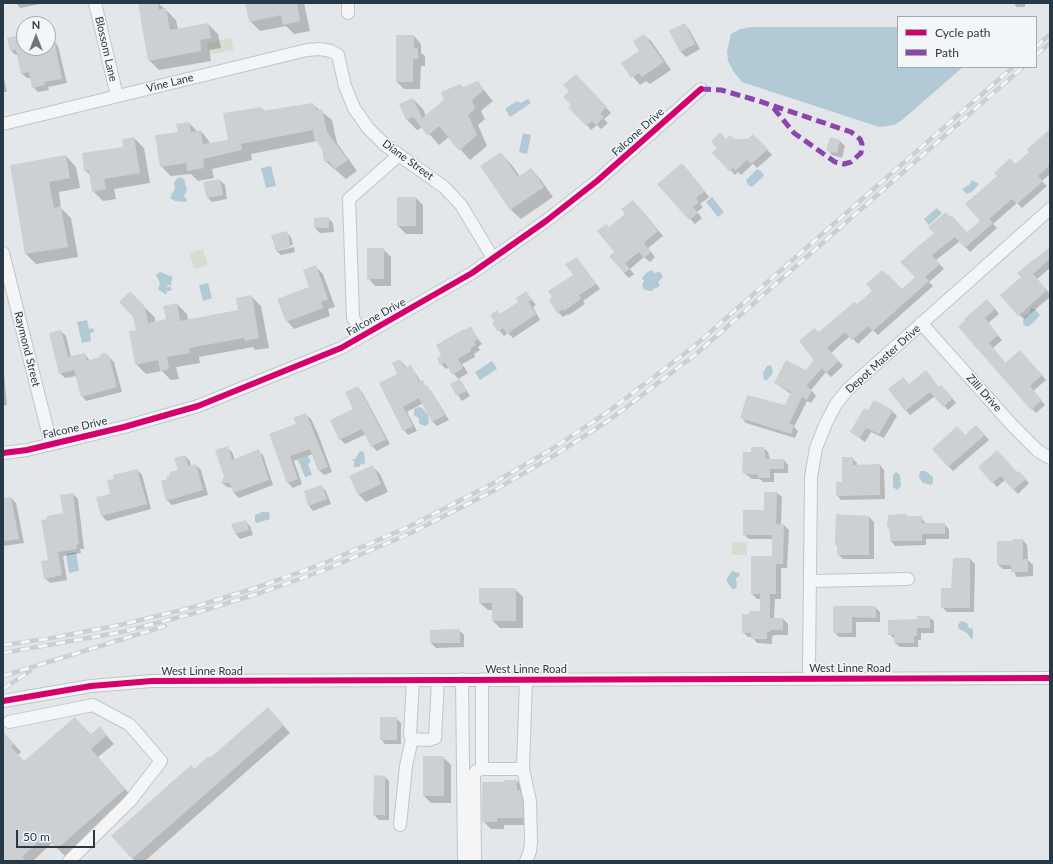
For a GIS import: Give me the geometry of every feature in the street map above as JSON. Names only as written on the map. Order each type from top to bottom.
[{"type":"street","name":"Blossom Lane","points":[[95,3],[117,96]]},
{"type":"street","name":"Vine Lane","points":[[3,124],[307,50],[320,49],[331,51],[338,55]]},
{"type":"street","name":"Diane Street","points":[[338,55],[345,86],[354,108],[368,128],[385,145],[444,187],[461,205],[493,258]]},
{"type":"street","name":"Falcone Drive","points":[[3,453],[51,444],[124,427],[198,406],[334,351],[472,273],[546,221],[597,181],[701,89]]},
{"type":"street","points":[[362,336],[353,317],[349,199],[399,155]]},
{"type":"street","name":"Depot Master Drive","points":[[812,679],[809,669],[811,477],[816,448],[826,423],[836,404],[848,389],[1050,208]]},
{"type":"street","name":"Raymond Street","points":[[3,253],[51,444]]},
{"type":"street","name":"Zilli Drive","points":[[921,323],[1012,425],[1038,451],[1050,458]]},
{"type":"street","points":[[811,581],[908,579]]},
{"type":"street","name":"West Linne Road","points":[[3,701],[85,686],[128,682],[526,679],[1050,678]]},
{"type":"street","points":[[526,679],[524,769],[530,801],[531,842],[526,861]]},
{"type":"street","points":[[400,826],[406,766],[412,739],[410,735],[413,680]]},
{"type":"street","points":[[412,739],[428,740],[435,738],[438,680]]},
{"type":"street","points":[[462,680],[464,861]]},
{"type":"street","points":[[482,680],[482,769]]},
{"type":"street","points":[[9,722],[93,705],[130,725],[161,761],[130,801],[68,861]]},
{"type":"street","points":[[475,861],[474,774],[476,770],[524,769]]},
{"type":"shaded area","points":[[231,38],[234,50],[209,55],[207,43]]},
{"type":"shaded area","points":[[203,249],[208,265],[194,269],[189,253]]},
{"type":"shaded area","points":[[732,542],[747,542],[747,555],[732,555]]},
{"type":"water","points":[[752,27],[897,27],[897,68],[962,68],[902,120],[894,125],[879,127],[742,82],[733,71],[728,61],[727,51],[731,34],[740,29]]},
{"type":"water","points":[[528,99],[531,103],[510,117],[506,111],[506,108],[517,101],[521,103]]},
{"type":"water","points":[[523,133],[531,135],[527,154],[519,152]]},
{"type":"water","points":[[271,166],[276,186],[266,188],[261,168]]},
{"type":"water","points":[[757,169],[762,172],[764,176],[752,187],[748,185],[746,180]]},
{"type":"water","points":[[179,177],[184,179],[187,190],[184,196],[187,200],[186,202],[175,201],[170,198],[175,188],[174,182]]},
{"type":"water","points":[[972,180],[979,184],[973,191],[967,194],[962,189],[970,184]]},
{"type":"water","points":[[712,197],[724,212],[718,217],[706,202]]},
{"type":"water","points":[[937,208],[942,213],[929,225],[924,219]]},
{"type":"water","points":[[652,270],[654,273],[660,272],[663,277],[658,282],[660,285],[656,289],[653,287],[654,289],[652,291],[644,290],[642,285],[644,281],[642,278],[646,273]]},
{"type":"water","points":[[160,272],[173,277],[171,282],[172,285],[168,285],[166,288],[170,286],[172,289],[167,291],[166,295],[158,289],[160,283],[156,275]]},
{"type":"water","points":[[208,283],[212,298],[203,301],[199,285]]},
{"type":"water","points":[[1031,309],[1035,309],[1040,315],[1027,327],[1023,324],[1024,317],[1029,314]]},
{"type":"water","points":[[87,320],[89,329],[93,328],[94,332],[90,333],[91,341],[82,343],[77,322]]},
{"type":"water","points":[[492,361],[497,369],[480,380],[475,372]]},
{"type":"water","points":[[771,365],[773,373],[767,380],[764,380],[763,373],[767,366]]},
{"type":"water","points":[[418,407],[422,408],[428,415],[429,423],[426,426],[419,424],[419,418],[414,415],[414,409]]},
{"type":"water","points":[[360,451],[364,452],[365,463],[364,465],[362,463],[359,467],[354,467],[354,461],[352,459],[355,459]]},
{"type":"water","points":[[308,456],[311,462],[308,464],[312,475],[305,477],[298,460]]},
{"type":"water","points":[[920,471],[925,471],[933,477],[933,483],[931,485],[923,483],[919,478]]},
{"type":"water","points":[[896,472],[900,475],[901,486],[897,490],[893,487],[893,475]]},
{"type":"water","points":[[262,512],[269,512],[270,519],[257,523],[255,521],[255,515]]},
{"type":"water","points":[[76,552],[79,571],[69,573],[66,554]]},
{"type":"water","points":[[732,571],[739,573],[740,576],[736,578],[737,586],[735,589],[732,589],[726,580]]},
{"type":"water","points":[[961,621],[967,623],[969,628],[973,629],[973,638],[971,639],[967,633],[959,629],[958,625]]},
{"type":"building","points":[[138,3],[158,3],[159,10],[166,8],[170,30],[208,23],[211,38],[200,40],[201,51],[148,61]]},
{"type":"building","points":[[245,3],[297,3],[300,21],[283,25],[281,15],[249,22]]},
{"type":"building","points":[[685,23],[695,44],[680,52],[669,31]]},
{"type":"building","points":[[644,34],[664,62],[642,77],[639,73],[631,78],[621,63],[639,51],[633,41]]},
{"type":"building","points":[[396,35],[414,35],[414,48],[418,48],[418,59],[413,59],[413,82],[396,82]]},
{"type":"building","points":[[16,36],[16,50],[10,51],[7,38]]},
{"type":"building","points":[[56,50],[62,79],[44,82],[45,85],[32,88],[29,72],[21,74],[17,56],[56,56]]},
{"type":"building","points":[[576,74],[607,107],[600,114],[604,117],[596,125],[592,121],[586,126],[568,107],[571,105],[563,97],[569,91],[563,85]]},
{"type":"building","points":[[478,81],[484,90],[472,100],[475,109],[468,115],[477,135],[459,151],[439,126],[428,136],[413,117],[406,120],[399,104],[413,98],[422,118],[444,100],[441,92],[460,84],[463,87]]},
{"type":"building","points":[[313,103],[317,110],[322,109],[327,132],[348,160],[335,169],[329,161],[324,162],[322,149],[314,138],[313,130],[241,144],[242,150],[203,159],[204,168],[187,171],[186,163],[160,167],[155,135],[178,132],[176,124],[189,122],[191,132],[201,130],[203,144],[228,140],[223,113],[261,107],[262,111]]},
{"type":"building","points":[[1050,129],[1050,165],[1038,176],[1043,181],[1017,204],[1012,199],[989,219],[993,223],[965,248],[955,237],[932,255],[940,264],[925,277],[929,281],[873,331],[868,326],[852,340],[845,332],[827,348],[839,361],[826,373],[822,368],[806,386],[812,390],[807,400],[802,397],[789,424],[794,425],[791,434],[740,418],[747,395],[785,405],[791,392],[774,383],[786,360],[806,370],[814,360],[799,341],[814,328],[819,332],[854,302],[857,304],[872,291],[866,284],[882,270],[887,275],[888,274],[902,289],[915,277],[900,262],[934,233],[928,227],[946,212],[951,217],[952,216],[967,232],[980,221],[965,204],[997,176],[994,173],[1010,158],[1015,164],[1029,152],[1027,149]]},
{"type":"building","points":[[720,132],[726,139],[730,135],[734,139],[747,139],[753,134],[768,149],[751,164],[747,160],[735,171],[733,168],[729,171],[712,153],[717,148],[711,141]]},
{"type":"building","points":[[134,137],[140,173],[104,179],[106,189],[92,192],[89,170],[84,171],[82,153],[123,147],[122,139]]},
{"type":"building","points":[[830,137],[840,140],[837,153],[826,151]]},
{"type":"building","points":[[501,152],[518,177],[531,168],[544,187],[510,210],[480,166]]},
{"type":"building","points":[[66,155],[70,178],[49,182],[54,208],[61,206],[68,247],[25,254],[10,165]]},
{"type":"building","points":[[682,163],[705,191],[696,198],[699,202],[693,207],[698,213],[689,220],[657,184]]},
{"type":"building","points":[[220,179],[223,195],[207,198],[203,182]]},
{"type":"building","points":[[397,197],[416,197],[416,226],[397,226]]},
{"type":"building","points":[[633,200],[658,231],[644,243],[651,252],[644,258],[639,252],[625,263],[630,269],[624,273],[609,256],[614,252],[597,231],[606,224],[609,227],[625,214],[621,209]]},
{"type":"building","points":[[329,217],[329,228],[314,228],[314,218]]},
{"type":"building","points":[[287,231],[291,247],[276,251],[271,235]]},
{"type":"building","points":[[1050,247],[1050,259],[1033,274],[1047,290],[1018,316],[1000,295],[1021,277],[1017,273]]},
{"type":"building","points":[[367,248],[384,248],[384,279],[367,279]]},
{"type":"building","points":[[577,257],[596,284],[579,295],[581,299],[564,311],[563,309],[557,313],[549,300],[552,297],[548,291],[573,275],[565,264]]},
{"type":"building","points":[[316,265],[328,299],[321,302],[323,308],[286,322],[277,299],[309,287],[303,270]]},
{"type":"building","points":[[130,291],[145,307],[148,323],[166,319],[163,306],[177,303],[180,321],[238,310],[236,298],[252,295],[259,338],[245,341],[244,338],[189,348],[190,353],[167,357],[169,369],[160,371],[158,360],[135,365],[129,331],[136,330],[133,317],[119,302]]},
{"type":"building","points":[[526,291],[532,300],[528,302],[536,314],[507,334],[503,328],[498,332],[492,323],[494,321],[490,315],[497,310],[500,314],[518,302],[516,298]]},
{"type":"building","points":[[987,299],[995,309],[985,318],[998,335],[989,343],[1005,363],[1020,350],[1042,375],[1030,386],[1042,400],[1031,410],[958,327],[965,320],[964,319]]},
{"type":"building","points":[[471,326],[478,339],[474,342],[476,345],[470,349],[471,351],[458,359],[463,368],[452,375],[445,362],[440,365],[437,358],[441,355],[436,345]]},
{"type":"building","points":[[61,330],[68,357],[85,353],[87,361],[99,357],[101,354],[105,353],[109,356],[117,387],[81,397],[74,370],[59,374],[49,333]]},
{"type":"building","points":[[400,359],[405,368],[411,365],[419,382],[423,380],[425,385],[427,385],[445,415],[432,422],[419,398],[403,407],[413,426],[403,431],[379,383],[397,374],[392,363]]},
{"type":"building","points":[[926,370],[939,387],[941,385],[953,398],[943,407],[930,392],[905,411],[888,389],[903,377],[909,384]]},
{"type":"building","points":[[460,379],[466,391],[456,396],[450,384]]},
{"type":"building","points":[[358,386],[386,439],[371,447],[362,429],[339,440],[330,420],[353,409],[345,392]]},
{"type":"building","points":[[874,400],[893,410],[879,434],[866,428],[860,438],[850,432],[864,408],[868,410]]},
{"type":"building","points":[[306,413],[328,467],[318,471],[310,449],[290,456],[298,479],[287,483],[269,434],[296,424],[293,418]]},
{"type":"building","points":[[976,425],[985,435],[948,467],[932,449],[957,426],[965,435]]},
{"type":"building","points":[[228,446],[232,460],[259,449],[269,480],[233,493],[230,483],[221,483],[224,477],[215,450]]},
{"type":"building","points":[[751,447],[764,447],[766,459],[784,459],[784,469],[770,469],[770,478],[758,478],[758,475],[742,473],[743,452],[751,452]]},
{"type":"building","points":[[997,450],[1017,472],[1019,471],[1026,479],[1013,490],[1001,476],[992,483],[978,467]]},
{"type":"building","points":[[185,455],[188,466],[196,464],[203,490],[166,501],[161,481],[167,479],[170,472],[178,470],[174,458]]},
{"type":"building","points":[[842,457],[853,457],[853,465],[880,464],[880,495],[836,496],[836,482],[842,482]]},
{"type":"building","points":[[373,465],[381,484],[358,495],[349,476]]},
{"type":"building","points":[[137,469],[147,504],[101,516],[96,497],[110,494],[107,480],[114,479],[113,475]]},
{"type":"building","points":[[322,485],[327,499],[308,506],[304,491]]},
{"type":"building","points":[[764,492],[777,492],[776,524],[784,524],[783,564],[776,564],[776,594],[770,594],[770,618],[783,618],[783,630],[770,630],[770,632],[767,632],[767,639],[751,639],[751,633],[742,633],[742,614],[749,614],[749,611],[760,611],[760,594],[751,594],[751,556],[772,556],[772,535],[743,535],[743,510],[764,510]]},
{"type":"building","points":[[73,493],[79,544],[76,545],[77,549],[58,552],[62,575],[44,579],[41,561],[48,560],[41,520],[47,519],[47,516],[63,513],[60,495]]},
{"type":"building","points":[[11,497],[19,539],[3,541],[3,498]]},
{"type":"building","points":[[836,514],[869,516],[869,555],[837,555],[837,545],[835,545]]},
{"type":"building","points":[[907,514],[907,516],[922,516],[922,523],[945,523],[945,534],[922,534],[922,541],[890,541],[890,532],[887,525],[888,515]]},
{"type":"building","points":[[246,520],[249,530],[235,534],[231,524]]},
{"type":"building","points":[[1013,539],[1023,539],[1023,559],[1028,559],[1028,572],[1011,572],[1011,565],[997,565],[997,541],[1013,541]]},
{"type":"building","points":[[953,558],[970,558],[970,608],[941,608],[941,588],[951,588]]},
{"type":"building","points":[[479,588],[516,588],[516,621],[492,621],[492,603],[479,603]]},
{"type":"building","points":[[833,606],[876,606],[876,618],[852,617],[852,633],[833,633]]},
{"type":"building","points":[[917,616],[930,616],[930,628],[917,628],[917,636],[914,636],[914,643],[894,643],[894,635],[888,635],[888,620],[917,619]]},
{"type":"building","points":[[460,629],[460,643],[430,643],[430,630]]},
{"type":"building","points":[[268,707],[284,725],[132,859],[111,836],[191,765],[194,769],[209,756],[210,758]]},
{"type":"building","points":[[75,717],[90,735],[100,726],[107,735],[91,749],[125,789],[57,849],[44,836],[22,857],[26,861],[3,861],[3,731],[14,744],[11,747],[24,761]]},
{"type":"building","points":[[380,717],[397,717],[397,740],[380,740]]},
{"type":"building","points":[[423,756],[444,756],[444,796],[423,796]]},
{"type":"building","points":[[374,775],[385,776],[385,815],[373,815]]},
{"type":"building","points":[[504,780],[517,780],[517,790],[520,790],[523,802],[523,818],[497,818],[497,822],[482,822],[482,782],[504,782]]},
{"type":"railway","points":[[1037,46],[1050,34]]},
{"type":"railway","points":[[1037,54],[1050,43]]},
{"type":"railway","points":[[3,645],[46,639],[120,625],[194,607],[258,587],[320,565],[408,527],[492,484],[552,449],[609,411],[692,348],[1012,68]]},
{"type":"railway","points":[[3,653],[122,632],[195,613],[260,593],[322,571],[411,533],[495,490],[555,455],[612,418],[696,354],[1022,68]]},
{"type":"railway","points":[[3,676],[165,626]]},
{"type":"railway","points":[[3,689],[30,671]]},
{"type":"marked path","points":[[701,89],[721,90],[759,101],[771,105],[851,132],[860,139],[862,144],[861,153],[851,162],[844,164],[835,162],[794,133],[771,105]]},
{"type":"cycle path","points":[[3,453],[27,450],[124,427],[198,406],[341,348],[472,273],[546,221],[597,181],[701,89]]},
{"type":"cycle path","points":[[3,701],[91,686],[152,681],[1050,678]]}]
